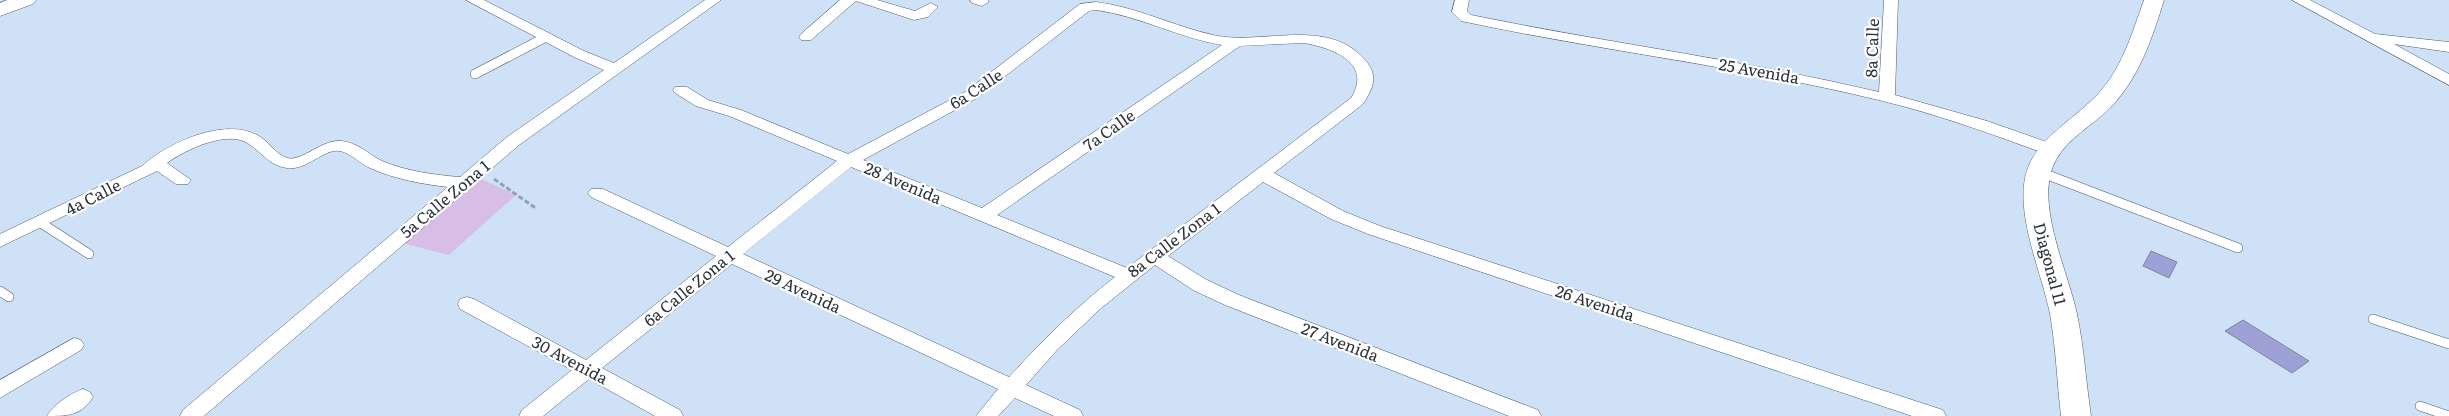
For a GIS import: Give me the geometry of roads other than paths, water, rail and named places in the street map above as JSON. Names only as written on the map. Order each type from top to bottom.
[{"type":"street","points":[[0,10],[26,0]]},
{"type":"street","points":[[473,0],[579,54],[616,69]]},
{"type":"street","name":"5a Calle Zona 1","points":[[190,416],[462,183],[536,123],[714,0]]},
{"type":"street","points":[[806,37],[849,0]]},
{"type":"street","points":[[862,0],[914,16],[922,14],[930,8]]},
{"type":"street","name":"8a Calle","points":[[1887,98],[1891,0]]},
{"type":"street","name":"Diagonal 11","points":[[2076,416],[2066,330],[2053,268],[2037,220],[2036,193],[2043,161],[2052,150],[2105,101],[2120,81],[2133,58],[2154,0]]},
{"type":"street","points":[[2299,0],[2449,80]]},
{"type":"street","name":"6a Calle","points":[[850,160],[971,96],[1008,69],[1081,10],[1094,5],[1110,6],[1196,35],[1235,43]]},
{"type":"street","name":"25 Avenida","points":[[1461,8],[1539,34],[1774,72],[1887,98],[2008,133],[2052,150]]},
{"type":"street","points":[[2368,36],[2449,47]]},
{"type":"street","name":"8a Calle Zona 1","points":[[986,416],[1050,345],[1093,304],[1357,101],[1364,92],[1366,74],[1362,65],[1340,49],[1314,40],[1290,38],[1235,43]]},
{"type":"street","name":"7a Calle","points":[[983,216],[1235,43]]},
{"type":"street","name":"28 Avenida","points":[[681,90],[709,106],[735,113],[1127,276]]},
{"type":"street","name":"4a Calle","points":[[0,241],[41,223],[148,170],[154,162],[217,135],[239,134],[251,138],[281,162],[292,163],[332,147],[340,146],[364,159],[404,173],[443,182],[462,183]]},
{"type":"street","name":"6a Calle Zona 1","points":[[529,416],[850,160]]},
{"type":"street","points":[[154,162],[182,180]]},
{"type":"street","name":"26 Avenida","points":[[1261,173],[1320,206],[1366,227],[1936,416]]},
{"type":"street","name":"29 Avenida","points":[[596,193],[1010,388]]},
{"type":"street","name":"27 Avenida","points":[[1154,256],[1200,285],[1232,300],[1531,416]]},
{"type":"street","name":"30 Avenida","points":[[467,304],[673,416]]},
{"type":"street","points":[[0,390],[74,345]]},
{"type":"street","points":[[1010,388],[1073,416]]},
{"type":"street","points":[[57,416],[83,397]]},
{"type":"lane","points":[[475,74],[546,38]]},
{"type":"lane","points":[[2040,172],[2238,248]]},
{"type":"lane","points":[[41,223],[89,254]]},
{"type":"lane","points":[[0,290],[9,297]]},
{"type":"lane","points":[[2373,319],[2449,344]]},
{"type":"lane","points":[[2420,406],[2449,416]]}]
